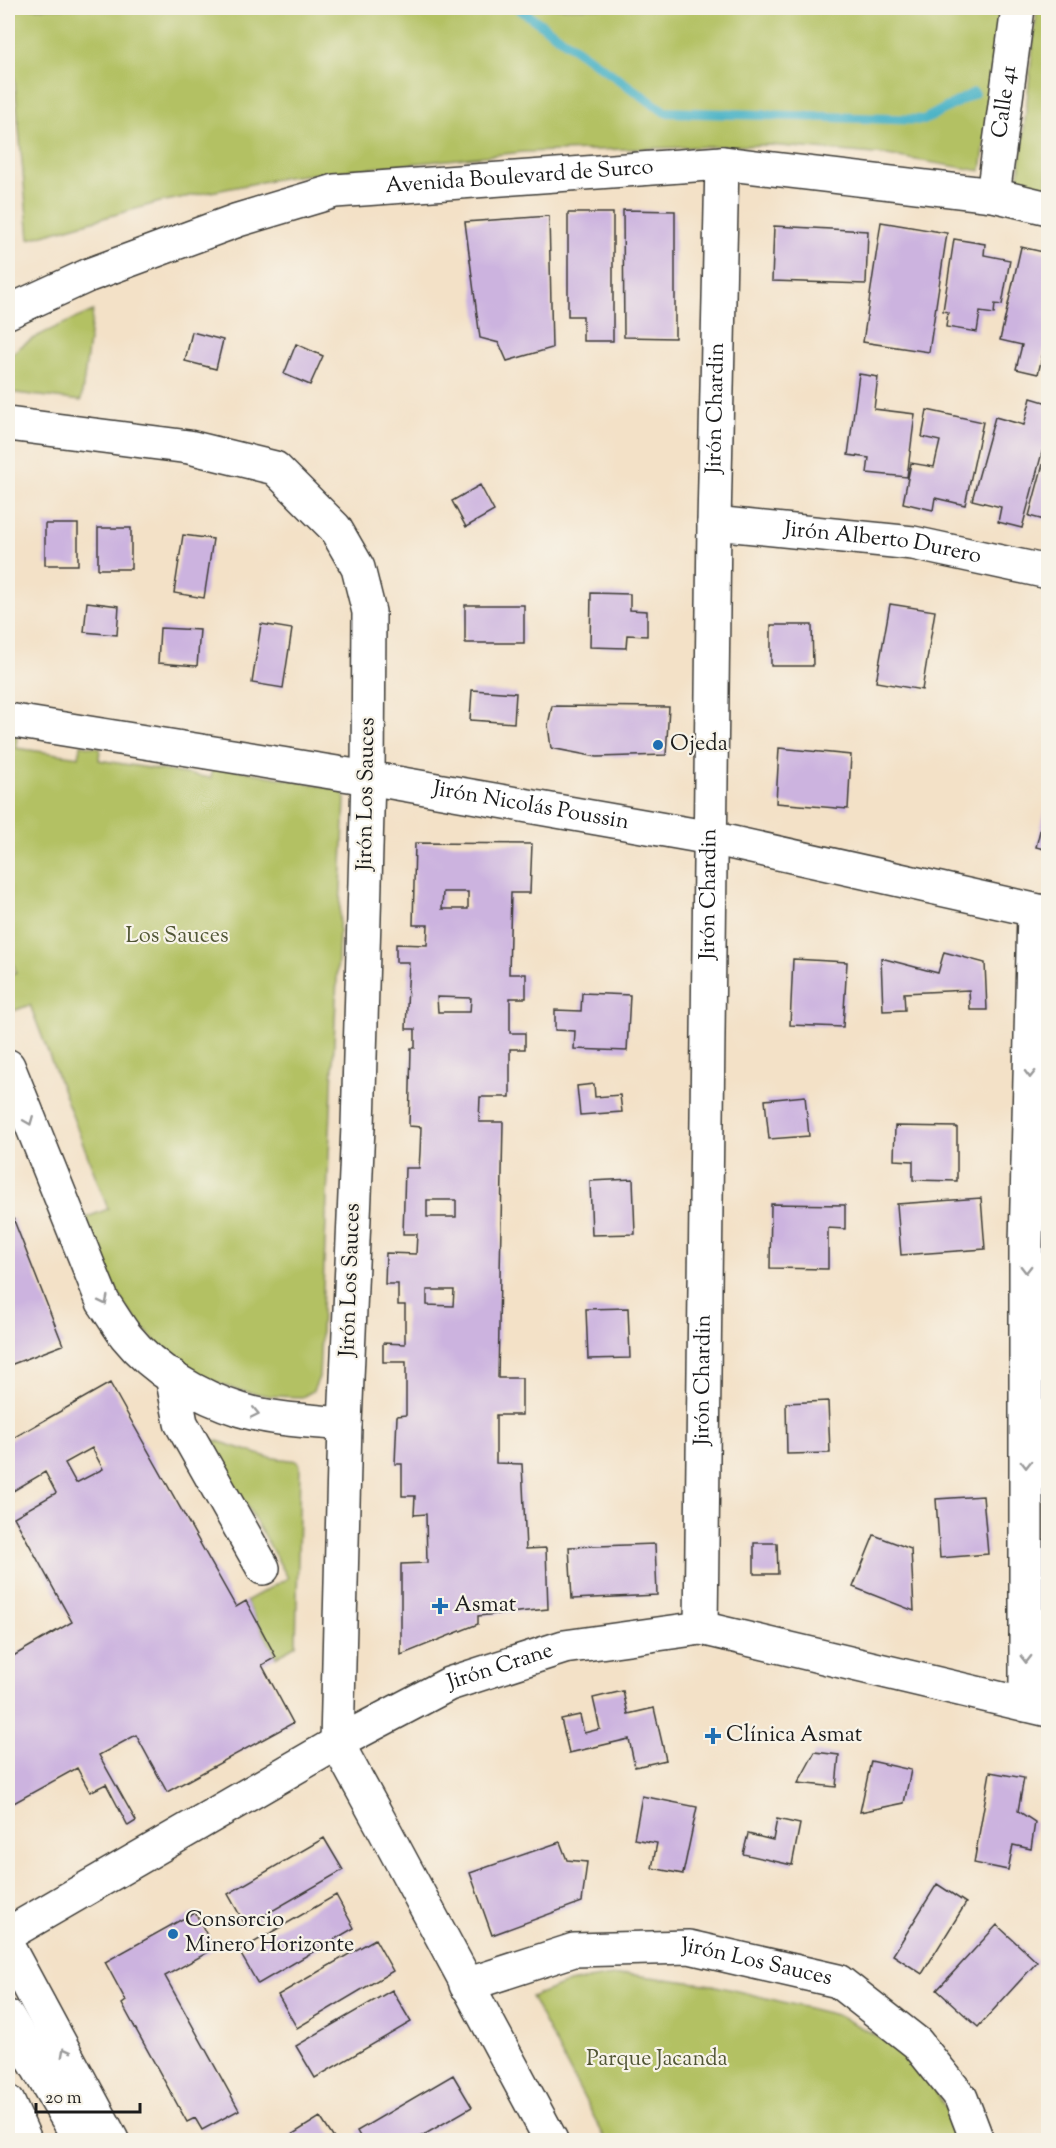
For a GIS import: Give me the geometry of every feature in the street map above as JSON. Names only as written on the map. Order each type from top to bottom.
[{"type":"main road","name":"Calle 41","points":[[993,195],[1018,8]]},
{"type":"main road","name":"Avenida Boulevard de Surco","points":[[8,312],[89,275],[206,231],[335,191],[722,163],[993,195],[1048,208]]},
{"type":"main road","name":"Jirón Chardin","points":[[701,1628],[714,523],[722,163]]},
{"type":"main road","name":"Jirón Los Sauces","points":[[8,424],[189,447],[275,468],[335,528],[358,568],[369,612],[368,778],[358,1126],[345,1424],[337,1743]]},
{"type":"main road","name":"Jirón Alberto Durero","points":[[714,523],[913,543],[1048,572]]},
{"type":"main road","name":"Jirón Nicolás Poussin","points":[[8,720],[368,778],[711,838],[1041,912]]},
{"type":"main road","points":[[1037,1707],[1026,1245],[1041,912]]},
{"type":"main road","points":[[8,1066],[103,1302],[126,1336],[142,1354],[204,1396],[241,1410],[293,1419],[345,1424]]},
{"type":"main road","points":[[172,1376],[181,1423],[263,1568]]},
{"type":"main road","name":"Jirón Crane","points":[[8,1934],[337,1743],[449,1684],[564,1647],[701,1628],[1037,1707]]},
{"type":"main road","points":[[337,1743],[551,2140]]},
{"type":"main road","points":[[8,1947],[112,2140]]},
{"type":"main road","name":"Jirón Los Sauces","points":[[466,1985],[574,1950],[688,1947],[838,1981],[916,2043],[961,2098],[977,2140]]},
{"type":"main road","points":[[8,2018],[80,2140]]},
{"type":"main road","points":[[8,2102],[25,2140]]},
{"type":"green space","points":[[8,8],[1003,8],[981,171],[887,155],[769,145],[523,152],[287,177],[160,202],[29,239],[11,41],[8,40]]},
{"type":"green space","points":[[1037,8],[1048,8],[1048,191],[1026,187],[1019,176]]},
{"type":"green space","points":[[93,311],[81,401],[8,392],[7,367],[8,360],[13,353],[46,332]]},
{"type":"green space","name":"Los Sauces","points":[[8,734],[17,735],[16,748],[79,757],[81,745],[100,748],[99,760],[211,778],[212,765],[342,790],[345,799],[319,1377],[313,1391],[302,1397],[270,1396],[236,1390],[202,1377],[151,1337],[126,1307],[107,1273],[85,1218],[108,1209],[30,1005],[8,1013],[8,976],[16,972],[8,949]]},
{"type":"green space","points":[[208,1438],[267,1457],[298,1461],[300,1467],[296,1645],[276,1657],[246,1601],[288,1578]]},
{"type":"green space","name":"Parque Jacanda","points":[[627,1974],[712,1985],[837,2015],[883,2039],[923,2070],[963,2140],[606,2140],[531,1997],[567,1983]]},
{"type":"building","points":[[623,210],[675,211],[675,338],[624,337]]},
{"type":"building","points":[[568,213],[613,213],[613,341],[583,341],[583,316],[568,316]]},
{"type":"building","points":[[549,216],[552,348],[507,361],[499,343],[480,338],[465,222]]},
{"type":"building","points":[[881,222],[947,233],[929,352],[863,342]]},
{"type":"building","points":[[774,226],[868,231],[866,284],[772,281]]},
{"type":"building","points":[[954,239],[985,244],[984,255],[1010,260],[1002,305],[995,304],[994,314],[980,312],[977,332],[946,327],[948,312],[943,311]]},
{"type":"building","points":[[1021,247],[1048,253],[1048,350],[1044,349],[1038,374],[1016,369],[1022,345],[1000,340]]},
{"type":"building","points":[[192,332],[223,340],[216,369],[185,361]]},
{"type":"building","points":[[296,344],[323,356],[310,385],[284,374]]},
{"type":"building","points":[[859,374],[878,377],[874,409],[915,414],[907,477],[867,473],[869,458],[848,455]]},
{"type":"building","points":[[1031,398],[1048,403],[1048,430],[1022,528],[998,522],[1001,507],[972,500],[995,417],[1024,425]]},
{"type":"building","points":[[927,410],[983,422],[965,505],[935,498],[933,510],[903,503],[911,463],[934,467],[940,441],[922,437]]},
{"type":"building","points":[[1046,453],[1048,454],[1048,521],[1029,516]]},
{"type":"building","points":[[480,485],[494,511],[466,527],[452,501]]},
{"type":"building","points":[[45,524],[78,524],[78,565],[45,565]]},
{"type":"building","points":[[98,528],[131,528],[131,569],[98,569]]},
{"type":"building","points":[[183,535],[213,539],[204,598],[174,593]]},
{"type":"building","points":[[591,593],[630,594],[630,610],[647,611],[647,636],[627,635],[626,648],[590,647]]},
{"type":"building","points":[[87,602],[119,606],[117,635],[84,632]]},
{"type":"building","points":[[890,604],[935,611],[922,690],[876,682]]},
{"type":"building","points":[[465,605],[524,605],[524,643],[465,643]]},
{"type":"building","points":[[261,624],[292,629],[283,688],[252,683]]},
{"type":"building","points":[[771,625],[812,625],[813,666],[771,666]]},
{"type":"building","points":[[160,628],[200,630],[197,666],[158,663]]},
{"type":"building","points":[[472,690],[516,693],[514,723],[470,720]]},
{"type":"building","points":[[552,706],[669,707],[666,755],[597,757],[551,748],[548,725]]},
{"type":"building","points":[[779,748],[851,755],[848,809],[776,803]]},
{"type":"building","points":[[1048,798],[1048,850],[1036,847]]},
{"type":"building","points":[[415,843],[532,844],[530,893],[511,893],[509,974],[526,974],[526,998],[510,998],[510,1033],[525,1033],[525,1049],[510,1049],[510,1097],[480,1097],[479,1122],[503,1122],[498,1378],[522,1378],[522,1415],[496,1415],[496,1463],[522,1464],[526,1549],[546,1548],[548,1609],[478,1616],[478,1624],[401,1655],[401,1564],[427,1563],[426,1514],[414,1515],[415,1496],[402,1496],[402,1464],[395,1464],[397,1416],[406,1415],[406,1362],[383,1362],[383,1343],[405,1344],[405,1305],[398,1305],[398,1284],[385,1284],[386,1253],[416,1254],[417,1234],[403,1234],[405,1168],[419,1168],[420,1152],[421,1127],[409,1126],[411,1048],[415,1048],[415,1029],[406,1029],[409,962],[396,962],[396,944],[427,945],[428,925],[413,925]],"holes":[[[443,892],[468,892],[468,909],[442,909]],[[437,997],[471,998],[470,1012],[438,1012]],[[427,1200],[456,1200],[456,1217],[427,1217]],[[427,1290],[454,1290],[453,1306],[427,1305]]]},
{"type":"building","points":[[944,952],[985,963],[987,1010],[970,1010],[969,990],[904,993],[905,1010],[883,1011],[881,958],[938,973]]},
{"type":"building","points":[[793,959],[847,962],[843,1027],[790,1025]]},
{"type":"building","points":[[582,993],[630,995],[627,1051],[574,1049],[575,1031],[555,1030],[555,1010],[581,1011]]},
{"type":"building","points":[[594,1084],[595,1097],[620,1095],[622,1112],[580,1115],[577,1086]]},
{"type":"building","points":[[805,1096],[809,1136],[769,1139],[765,1100]]},
{"type":"building","points":[[895,1126],[957,1127],[957,1181],[913,1180],[913,1161],[894,1160]]},
{"type":"building","points":[[633,1179],[635,1234],[592,1235],[590,1181]]},
{"type":"building","points":[[981,1198],[985,1249],[901,1255],[897,1204]]},
{"type":"building","points":[[771,1204],[845,1205],[845,1229],[828,1228],[828,1269],[770,1268]]},
{"type":"building","points":[[13,1218],[63,1345],[10,1365],[8,1360],[8,1221]]},
{"type":"building","points":[[628,1308],[630,1358],[588,1359],[586,1309]]},
{"type":"building","points":[[110,1383],[236,1607],[246,1601],[276,1657],[262,1665],[293,1723],[167,1792],[136,1735],[99,1755],[136,1821],[128,1826],[106,1784],[90,1792],[77,1768],[12,1804],[8,1796],[8,1659],[72,1622],[14,1517],[56,1493],[45,1472],[8,1494],[8,1441]],"holes":[[[92,1448],[103,1469],[76,1483],[65,1463]]]},
{"type":"building","points":[[828,1401],[830,1453],[787,1454],[786,1403]]},
{"type":"building","points":[[983,1496],[988,1554],[940,1558],[936,1499]]},
{"type":"building","points":[[874,1535],[911,1549],[914,1611],[853,1587]]},
{"type":"building","points":[[754,1543],[777,1543],[778,1574],[754,1574]]},
{"type":"building","points":[[655,1544],[657,1595],[572,1599],[569,1547]]},
{"type":"building","points":[[623,1691],[628,1714],[654,1708],[666,1760],[635,1767],[629,1739],[569,1753],[561,1719],[580,1715],[584,1733],[600,1729],[593,1698]]},
{"type":"building","points":[[815,1752],[839,1755],[836,1787],[798,1783]]},
{"type":"building","points":[[871,1761],[911,1770],[904,1803],[860,1812]]},
{"type":"building","points":[[990,1772],[1024,1778],[1018,1811],[1035,1822],[1031,1849],[1013,1845],[1008,1870],[974,1863]]},
{"type":"building","points":[[642,1796],[697,1807],[683,1874],[652,1868],[657,1843],[634,1839]]},
{"type":"building","points":[[777,1819],[800,1824],[792,1865],[743,1854],[748,1834],[773,1840]]},
{"type":"building","points":[[324,1838],[343,1870],[246,1926],[228,1894]]},
{"type":"building","points":[[560,1842],[567,1860],[587,1862],[582,1902],[492,1935],[470,1873]]},
{"type":"building","points":[[937,1884],[966,1903],[922,1974],[893,1955]]},
{"type":"building","points":[[336,1895],[354,1928],[258,1984],[239,1951]]},
{"type":"building","points":[[195,1912],[214,1949],[165,1976],[239,2110],[202,2130],[195,2118],[187,2122],[122,2004],[126,2001],[105,1962]]},
{"type":"building","points":[[997,1925],[1037,1962],[978,2027],[937,1990]]},
{"type":"building","points":[[375,1939],[393,1971],[297,2028],[278,1995]]},
{"type":"building","points":[[392,1990],[411,2022],[315,2078],[296,2046]]},
{"type":"building","points":[[453,2075],[472,2107],[415,2140],[362,2140],[357,2131]]},
{"type":"building","points":[[320,2117],[335,2140],[283,2140]]},
{"type":"waterway","points":[[518,8],[665,112],[924,120],[974,93]]},
{"type":"place","name":"Ojeda","points":[[658,745]]},
{"type":"place","name":"Asmat","points":[[440,1606]]},
{"type":"place","name":"Clínica Asmat","points":[[713,1736]]},
{"type":"place","name":"Consorcio Minero Horizonte","points":[[173,1934]]}]
